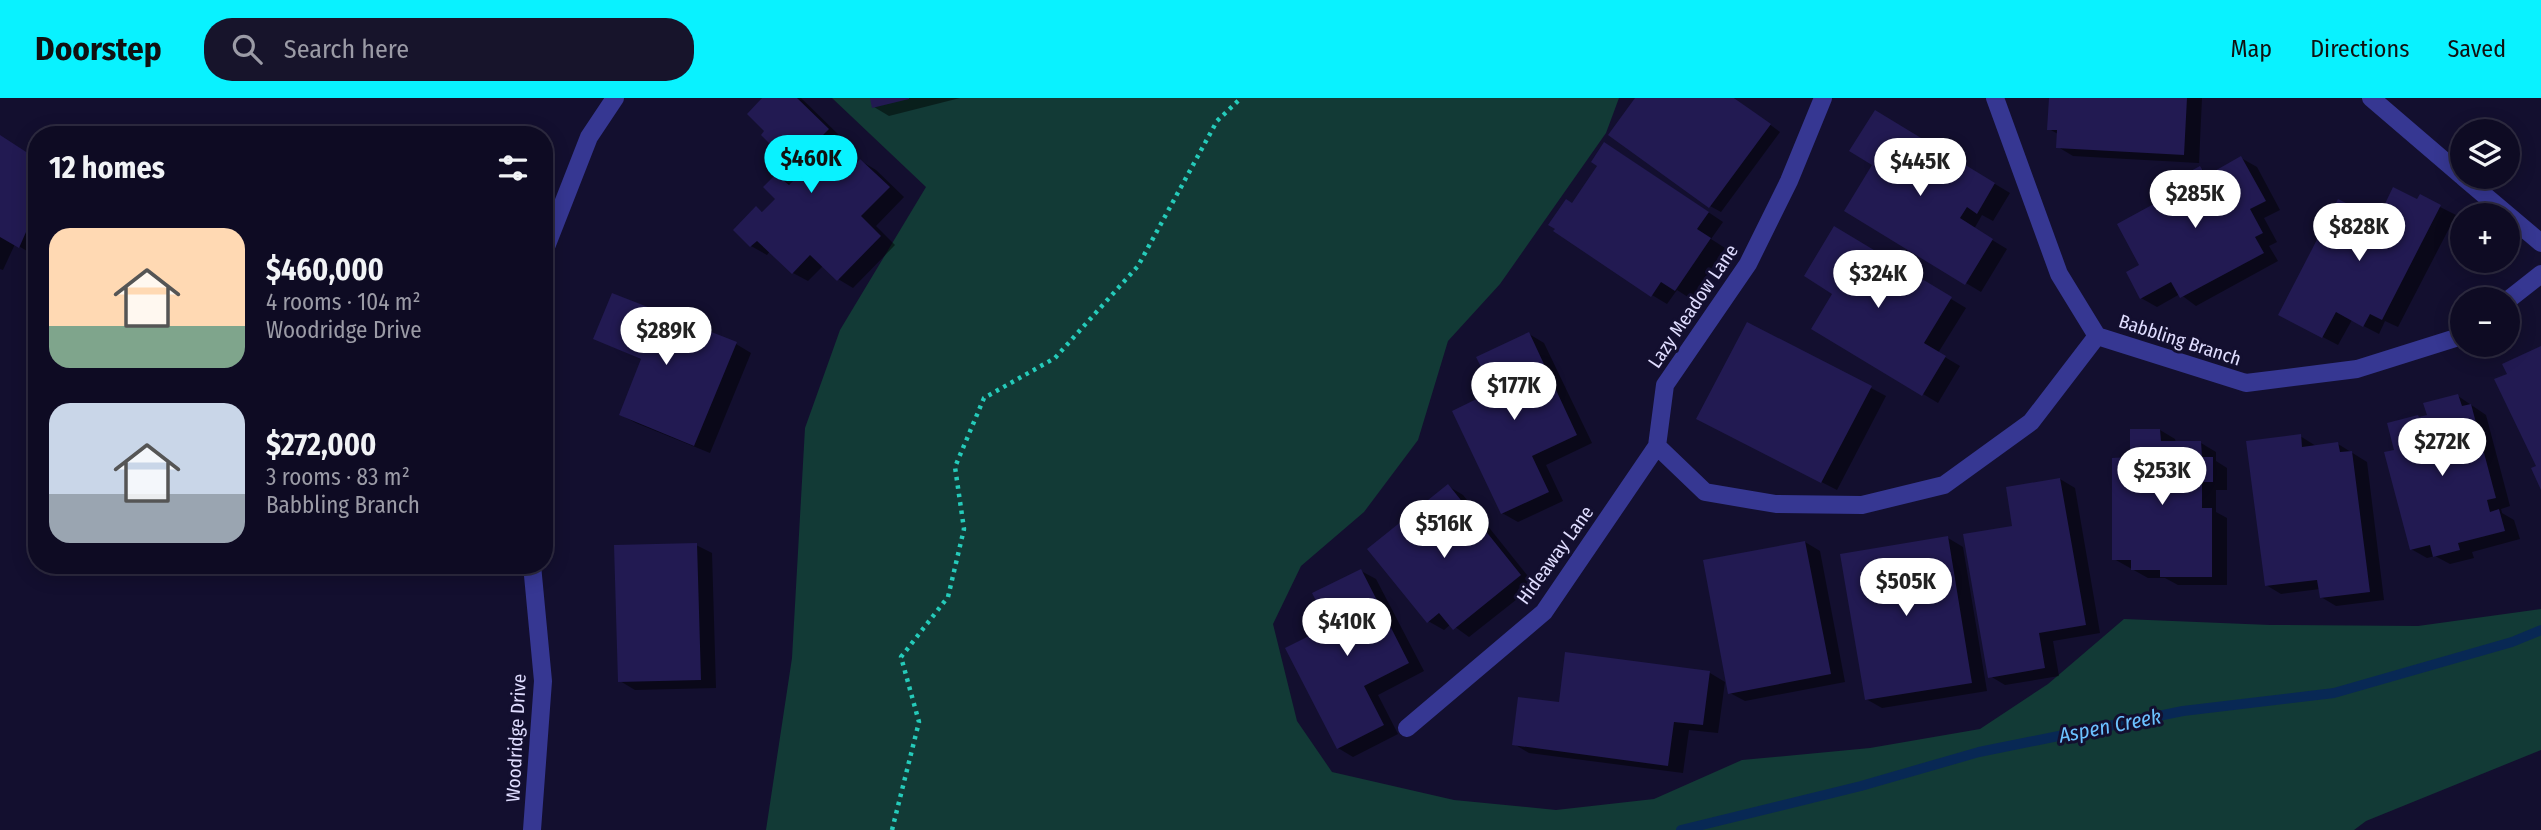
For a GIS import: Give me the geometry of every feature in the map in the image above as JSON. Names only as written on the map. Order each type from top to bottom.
[{"type":"street","points":[[553,229],[589,137],[615,98]]},
{"type":"street","name":"Lazy Meadow Lane","points":[[1657,446],[1665,386],[1748,264],[1789,181],[1823,98]]},
{"type":"street","name":"Babbling Branch","points":[[1995,98],[2059,274],[2097,336],[2246,383],[2357,369],[2450,340]]},
{"type":"street","points":[[2371,98],[2450,165]]},
{"type":"street","points":[[2478,189],[2541,243]]},
{"type":"street","points":[[2520,291],[2541,274]]},
{"type":"street","points":[[1657,446],[1705,492],[1776,504],[1862,505],[1933,488],[1944,485],[2031,422],[2097,336]]},
{"type":"street","name":"Hideaway Lane","points":[[1407,729],[1544,612],[1657,446]]},
{"type":"street","name":"Woodridge Drive","points":[[532,574],[543,681],[532,830]]},
{"type":"path","points":[[892,830],[919,723],[901,657],[948,597],[964,528],[955,467],[984,398],[1055,358],[1138,266],[1217,121],[1241,98]]},
{"type":"green space","points":[[832,98],[1619,98],[1606,133],[1500,284],[1448,341],[1418,440],[1364,512],[1301,566],[1273,624],[1297,721],[1332,772],[1454,800],[1556,810],[1654,799],[1742,760],[1870,748],[1980,729],[2048,684],[2124,619],[2270,625],[2418,626],[2541,609],[2541,750],[2366,821],[2354,830],[766,830],[792,658],[805,428],[840,330],[926,187]]},
{"type":"building","points":[[762,98],[797,98],[829,129],[819,139],[838,157],[843,153],[855,165],[860,159],[890,187],[861,216],[881,236],[837,281],[810,255],[792,274],[757,241],[750,247],[733,230],[756,206],[762,212],[775,199],[763,187],[776,174],[789,185],[800,174],[761,135],[764,131],[747,114]]},
{"type":"building","points":[[870,98],[909,98],[909,99],[872,108]]},
{"type":"building","points":[[1635,98],[1734,98],[1771,124],[1709,208],[1608,135]]},
{"type":"building","points":[[2049,98],[2187,98],[2184,155],[2056,148],[2057,130],[2047,130]]},
{"type":"building","points":[[1875,110],[1995,183],[1977,214],[1967,207],[1960,218],[1993,239],[1965,285],[1844,211],[1872,165],[1849,151]]},
{"type":"building","points":[[0,135],[28,153],[28,228],[19,248],[0,237]]},
{"type":"building","points":[[1604,142],[1709,212],[1697,229],[1711,238],[1675,291],[1661,282],[1651,297],[1548,225],[1566,199],[1572,203],[1597,166],[1591,162]]},
{"type":"building","points":[[2241,156],[2266,201],[2250,209],[2263,233],[2255,237],[2264,253],[2180,298],[2171,282],[2140,299],[2126,272],[2139,265],[2117,224],[2161,200],[2156,190],[2200,166],[2206,176]]},
{"type":"building","points":[[2393,187],[2417,199],[2420,194],[2441,205],[2382,320],[2370,314],[2363,327],[2336,312],[2322,338],[2278,315],[2338,199],[2358,209],[2353,218],[2373,229]]},
{"type":"building","points":[[1834,226],[1952,297],[1924,343],[1946,356],[1922,396],[1811,329],[1832,294],[1804,276]]},
{"type":"building","points":[[612,293],[737,342],[694,446],[619,415],[641,359],[593,339]]},
{"type":"building","points":[[1747,322],[1872,386],[1821,483],[1696,419]]},
{"type":"building","points":[[1529,332],[1577,435],[1532,456],[1549,492],[1501,514],[1452,411],[1493,391],[1476,357]]},
{"type":"building","points":[[2541,346],[2541,490],[2531,468],[2536,466],[2494,379],[2507,374],[2502,364]]},
{"type":"building","points":[[2458,394],[2462,406],[2471,404],[2496,498],[2487,500],[2490,512],[2499,509],[2505,531],[2458,543],[2460,550],[2433,557],[2430,545],[2410,550],[2384,452],[2394,450],[2387,423],[2427,415],[2423,403]]},
{"type":"building","points":[[2130,429],[2160,429],[2161,441],[2201,441],[2202,457],[2213,457],[2213,482],[2202,482],[2202,508],[2212,508],[2212,577],[2160,577],[2160,570],[2131,570],[2131,560],[2112,560],[2112,458],[2130,457]]},
{"type":"building","points":[[2301,434],[2302,447],[2338,442],[2340,452],[2352,451],[2370,592],[2320,598],[2317,580],[2265,586],[2246,441]]},
{"type":"building","points":[[2060,478],[2086,625],[2039,633],[2045,668],[1988,678],[1963,534],[2012,526],[2006,487]]},
{"type":"building","points":[[1448,484],[1521,575],[1453,630],[1439,613],[1427,623],[1367,549]]},
{"type":"building","points":[[1948,536],[1972,683],[1865,700],[1840,554]]},
{"type":"building","points":[[1805,541],[1831,674],[1728,694],[1703,560]]},
{"type":"building","points":[[697,543],[701,680],[618,682],[614,545]]},
{"type":"building","points":[[1361,569],[1409,663],[1364,686],[1384,725],[1337,749],[1285,648],[1329,626],[1312,593]]},
{"type":"building","points":[[1565,652],[1710,671],[1703,725],[1674,722],[1668,766],[1512,745],[1518,697],[1559,702]]},
{"type":"waterway","name":"Aspen Creek","points":[[1681,830],[1861,786],[1979,752],[2183,711],[2334,693],[2512,642],[2541,630]]}]
